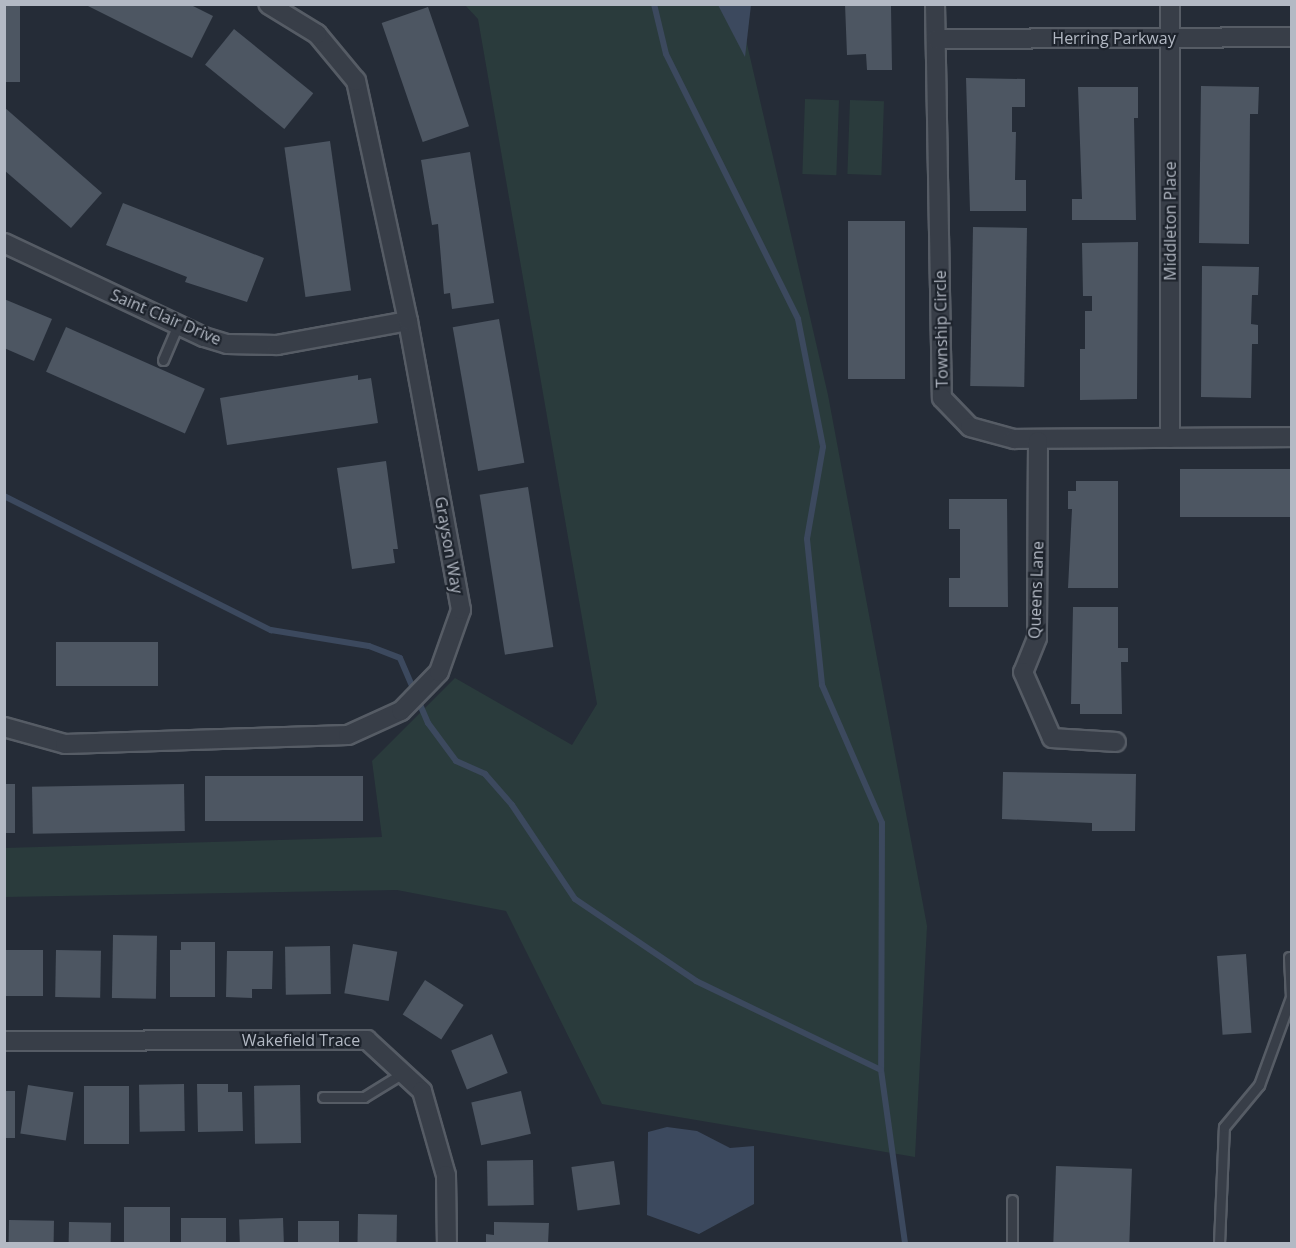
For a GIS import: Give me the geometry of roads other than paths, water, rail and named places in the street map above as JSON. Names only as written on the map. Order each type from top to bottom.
[{"type":"street","name":"Grayson Way","points":[[4,727],[65,744],[348,735],[401,711],[439,672],[461,610],[408,321],[357,81],[317,34],[268,4]]},
{"type":"street","name":"Township Circle","points":[[935,4],[942,398],[970,427],[1038,441],[1292,437]]},
{"type":"street","name":"Middleton Place","points":[[1170,4],[1170,438]]},
{"type":"street","name":"Herring Parkway","points":[[936,39],[1292,37]]},
{"type":"street","name":"Saint Clair Drive","points":[[4,243],[204,337],[254,346],[408,321]]},
{"type":"street","name":"Queens Lane","points":[[1038,441],[1037,638],[1023,672],[1052,738],[1116,742]]},
{"type":"street","name":"Wakefield Trace","points":[[4,1041],[367,1040],[422,1091],[446,1176],[447,1244]]},
{"type":"lane","points":[[163,360],[178,325]]},
{"type":"lane","points":[[1219,1244],[1224,1127],[1259,1085],[1292,997],[1289,957]]},
{"type":"lane","points":[[323,1097],[364,1097],[403,1073]]},
{"type":"lane","points":[[1012,1200],[1012,1244]]},
{"type":"water","points":[[718,5],[751,5],[745,57]]},
{"type":"water","points":[[667,1127],[697,1131],[730,1148],[754,1146],[754,1204],[699,1234],[647,1215],[648,1132]]},
{"type":"waterway","points":[[654,4],[666,54],[798,319],[823,447],[807,539],[822,685],[882,823],[881,1070],[905,1244]]},
{"type":"waterway","points":[[4,496],[271,630],[369,646],[400,658],[428,723],[456,761],[485,774],[512,805],[575,899],[696,981],[881,1070]]}]
